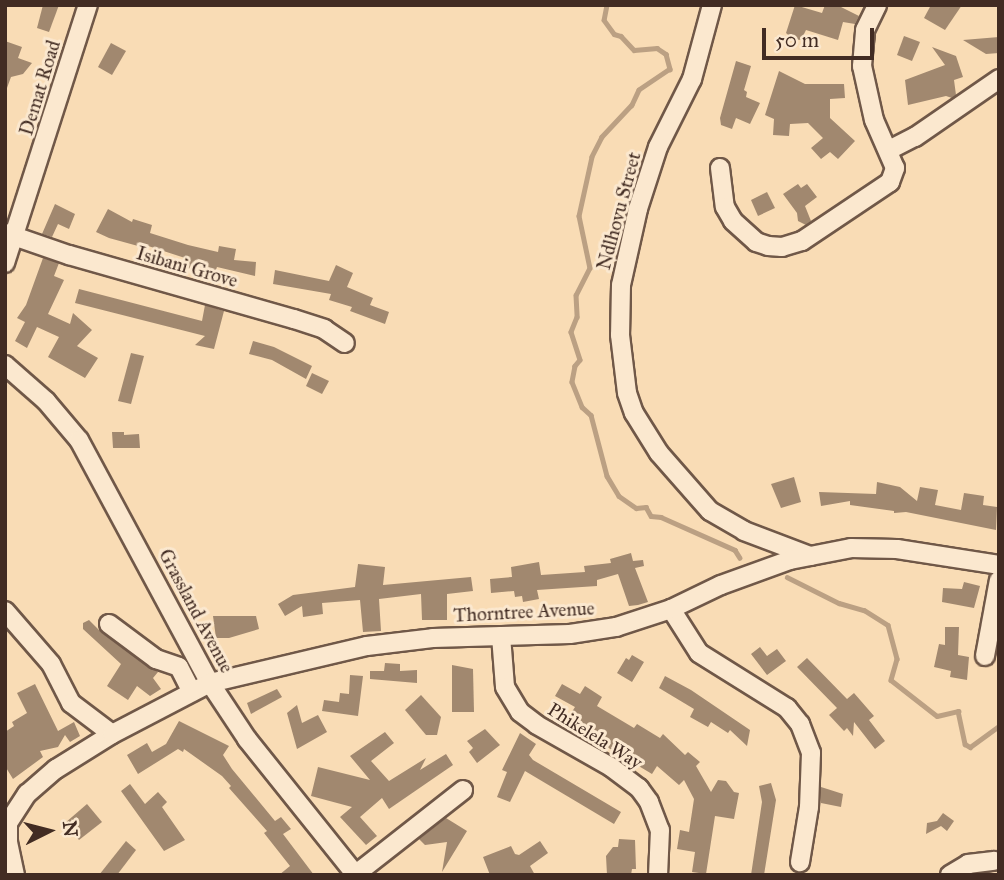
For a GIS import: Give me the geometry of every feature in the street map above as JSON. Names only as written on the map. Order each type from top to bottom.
[{"type":"street","name":"Demat Road","points":[[5,263],[10,234],[88,5]]},
{"type":"street","name":"Ndlhovu Street","points":[[712,5],[692,79],[658,147],[638,209],[621,285],[620,335],[627,393],[634,413],[659,453],[710,511],[744,531],[810,556]]},
{"type":"street","points":[[720,168],[725,206],[733,221],[756,242],[782,247],[802,241],[890,183],[895,168],[874,120],[862,66],[865,30],[877,5]]},
{"type":"street","points":[[889,150],[915,137],[999,79]]},
{"type":"street","name":"Isibani Grove","points":[[10,234],[69,255],[294,319],[324,329],[345,343]]},
{"type":"street","name":"Grassland Avenue","points":[[5,365],[46,401],[79,440],[210,682],[247,739],[356,875]]},
{"type":"street","name":"Thorntree Avenue","points":[[7,822],[14,809],[38,784],[112,734],[210,682],[367,646],[433,638],[570,634],[616,627],[671,609],[732,581],[810,556],[851,548],[886,548],[999,565]]},
{"type":"street","points":[[985,656],[999,580]]},
{"type":"street","points":[[671,609],[699,653],[786,708],[800,724],[811,753],[809,807],[800,862]]},
{"type":"street","points":[[5,611],[51,664],[71,703],[112,734]]},
{"type":"street","points":[[109,624],[156,659],[179,667],[192,692]]},
{"type":"street","name":"Phikelela Way","points":[[501,636],[505,687],[514,706],[537,726],[611,767],[639,788],[649,802],[660,830],[658,875]]},
{"type":"street","points":[[356,875],[463,790]]},
{"type":"street","points":[[7,822],[15,875]]},
{"type":"street","points":[[950,875],[968,864],[994,861]]},
{"type":"building","points":[[43,5],[59,5],[49,32],[37,28]]},
{"type":"building","points":[[795,5],[822,13],[825,5],[837,5],[859,16],[855,24],[843,22],[838,40],[806,30],[801,40],[793,39],[786,33]]},
{"type":"building","points":[[931,5],[962,5],[945,30],[924,18]]},
{"type":"building","points":[[904,36],[920,42],[912,61],[897,55]]},
{"type":"building","points":[[999,37],[999,53],[986,54],[963,40]]},
{"type":"building","points":[[5,41],[22,47],[18,58],[32,63],[23,74],[11,77],[7,88]]},
{"type":"building","points":[[111,43],[126,51],[112,75],[98,67]]},
{"type":"building","points":[[932,47],[956,56],[963,77],[954,80],[956,95],[952,98],[946,96],[908,105],[905,80],[945,65]]},
{"type":"building","points":[[736,61],[751,66],[744,90],[747,92],[746,97],[760,103],[750,124],[736,118],[732,129],[721,125],[720,118]]},
{"type":"building","points":[[779,71],[805,84],[844,84],[845,98],[830,99],[830,118],[855,141],[838,159],[830,152],[821,159],[811,148],[823,138],[808,123],[790,124],[789,136],[773,135],[774,119],[765,115]]},
{"type":"building","points":[[798,184],[801,188],[807,184],[817,197],[805,206],[811,221],[806,225],[798,221],[797,213],[783,194]]},
{"type":"building","points":[[767,192],[775,208],[758,216],[751,200]]},
{"type":"building","points":[[55,204],[75,214],[69,229],[58,224],[52,237],[42,234]]},
{"type":"building","points":[[108,209],[132,222],[133,219],[152,225],[150,233],[188,245],[218,252],[219,246],[236,249],[234,260],[256,262],[255,276],[217,267],[214,275],[183,268],[185,258],[139,243],[138,246],[109,238],[96,232]]},
{"type":"building","points":[[43,258],[59,263],[54,276],[64,280],[48,314],[70,324],[73,313],[92,330],[77,346],[98,358],[85,378],[48,357],[59,337],[37,327],[27,348],[15,341],[25,322],[17,318],[26,305]]},
{"type":"building","points":[[336,265],[353,273],[347,287],[373,298],[370,305],[389,312],[385,324],[350,311],[352,307],[329,300],[331,294],[273,284],[275,270],[329,281]]},
{"type":"building","points":[[79,289],[202,321],[205,305],[224,311],[214,349],[195,345],[205,336],[75,303]]},
{"type":"building","points":[[253,341],[274,347],[312,366],[306,379],[272,360],[249,354]]},
{"type":"building","points":[[131,353],[144,356],[131,404],[118,401]]},
{"type":"building","points":[[312,373],[329,381],[322,394],[306,386]]},
{"type":"building","points":[[112,432],[124,432],[124,435],[139,434],[140,448],[113,448]]},
{"type":"building","points":[[794,477],[801,502],[781,508],[771,484]]},
{"type":"building","points":[[877,482],[900,487],[917,501],[920,487],[938,490],[935,505],[961,510],[964,493],[984,496],[983,505],[997,507],[996,530],[906,512],[894,513],[850,505],[850,501],[821,506],[819,492],[876,494]]},
{"type":"building","points":[[631,553],[633,561],[643,560],[644,566],[635,568],[648,602],[638,605],[629,606],[618,574],[597,580],[597,586],[537,590],[539,599],[523,602],[522,596],[515,597],[514,591],[491,593],[490,579],[512,577],[511,567],[539,562],[541,575],[585,572],[584,566],[611,563],[610,559]]},
{"type":"building","points":[[358,564],[385,567],[383,585],[471,577],[473,591],[447,594],[447,620],[422,620],[421,594],[379,599],[381,631],[363,632],[360,600],[322,603],[323,614],[303,617],[302,606],[285,616],[278,604],[293,595],[355,587]]},
{"type":"building","points":[[964,582],[980,586],[974,608],[942,602],[943,588],[962,589]]},
{"type":"building","points":[[213,616],[256,616],[259,629],[229,638],[216,638]]},
{"type":"building","points":[[89,620],[102,633],[158,672],[153,678],[161,689],[150,696],[137,686],[128,700],[107,686],[121,664],[83,629],[83,623]]},
{"type":"building","points":[[945,627],[959,627],[958,655],[969,657],[967,680],[950,677],[951,671],[934,667],[939,644],[945,645]]},
{"type":"building","points":[[760,647],[767,656],[777,649],[786,661],[767,675],[751,654]]},
{"type":"building","points":[[632,655],[644,662],[632,682],[617,673],[626,658],[629,660]]},
{"type":"building","points":[[807,658],[847,699],[854,693],[874,716],[869,720],[885,741],[875,749],[854,722],[853,736],[847,728],[844,731],[829,715],[837,708],[797,667]]},
{"type":"building","points":[[385,663],[400,664],[400,671],[417,670],[417,683],[370,679],[370,671],[384,671]]},
{"type":"building","points":[[452,665],[473,669],[474,712],[452,712]]},
{"type":"building","points":[[350,675],[363,676],[358,716],[322,711],[324,700],[339,702],[340,693],[349,694]]},
{"type":"building","points":[[665,676],[691,690],[750,730],[747,746],[730,730],[728,733],[711,722],[708,727],[690,717],[694,709],[659,688]]},
{"type":"building","points":[[35,684],[58,731],[74,722],[80,736],[70,742],[65,735],[58,747],[40,751],[43,757],[13,779],[5,766],[5,732],[14,726],[12,722],[27,713],[17,693]]},
{"type":"building","points":[[562,684],[580,694],[585,686],[602,697],[597,706],[634,728],[637,724],[660,738],[663,734],[685,755],[688,752],[700,762],[696,766],[711,792],[718,780],[726,781],[734,792],[739,793],[734,819],[715,816],[706,874],[692,872],[695,852],[677,849],[680,830],[689,832],[694,799],[684,780],[679,785],[657,766],[652,774],[607,747],[606,749],[563,726],[575,707],[555,696]]},
{"type":"building","points":[[277,689],[282,697],[251,714],[247,703]]},
{"type":"building","points":[[421,695],[441,717],[437,735],[426,735],[405,710]]},
{"type":"building","points":[[297,705],[302,723],[318,715],[327,732],[297,749],[287,713]]},
{"type":"building","points":[[179,721],[229,746],[223,755],[232,769],[275,821],[281,817],[291,829],[283,834],[314,875],[279,875],[290,866],[264,833],[267,831],[229,788],[231,786],[222,776],[184,749],[183,752],[178,749],[138,774],[127,755],[147,743],[152,752],[166,744]]},
{"type":"building","points":[[485,729],[500,745],[477,763],[469,752],[473,748],[467,741]]},
{"type":"building","points":[[385,732],[394,743],[371,761],[389,781],[426,758],[420,770],[446,754],[453,765],[389,809],[382,798],[360,817],[377,836],[366,845],[340,817],[352,807],[311,796],[318,767],[370,780],[350,756]]},
{"type":"building","points":[[520,733],[536,744],[529,755],[533,760],[621,812],[614,824],[525,771],[510,802],[497,797],[507,772],[502,770]]},
{"type":"building","points":[[771,783],[776,800],[764,875],[751,875],[762,802],[759,786]]},
{"type":"building","points":[[130,784],[145,804],[158,792],[167,802],[162,807],[185,840],[164,851],[121,791]]},
{"type":"building","points":[[821,787],[843,794],[841,807],[821,803]]},
{"type":"building","points":[[87,804],[102,822],[79,840],[65,823]]},
{"type":"building","points":[[943,813],[954,821],[947,831],[941,826],[926,834],[927,823],[937,821]]},
{"type":"building","points":[[446,818],[467,831],[442,872],[447,842],[425,845],[419,839]]},
{"type":"building","points":[[619,839],[635,840],[636,869],[632,869],[631,875],[607,875],[606,856],[613,847],[618,847]]},
{"type":"building","points":[[126,841],[136,850],[117,875],[99,875]]},
{"type":"building","points":[[540,841],[548,853],[530,866],[535,875],[490,875],[483,857],[511,846],[515,854],[519,855]]},
{"type":"waterway","points":[[607,5],[604,20],[614,34],[621,36],[634,50],[657,48],[666,54],[670,69],[639,90],[632,105],[602,137],[592,157],[579,216],[590,268],[576,295],[577,317],[571,332],[580,360],[575,366],[572,382],[582,407],[591,415],[607,476],[619,496],[636,508],[646,507],[651,516],[661,517],[735,550],[740,558]]},
{"type":"waterway","points":[[787,577],[839,603],[864,610],[888,625],[897,659],[891,680],[937,716],[958,711],[965,744],[970,747],[999,726]]}]
